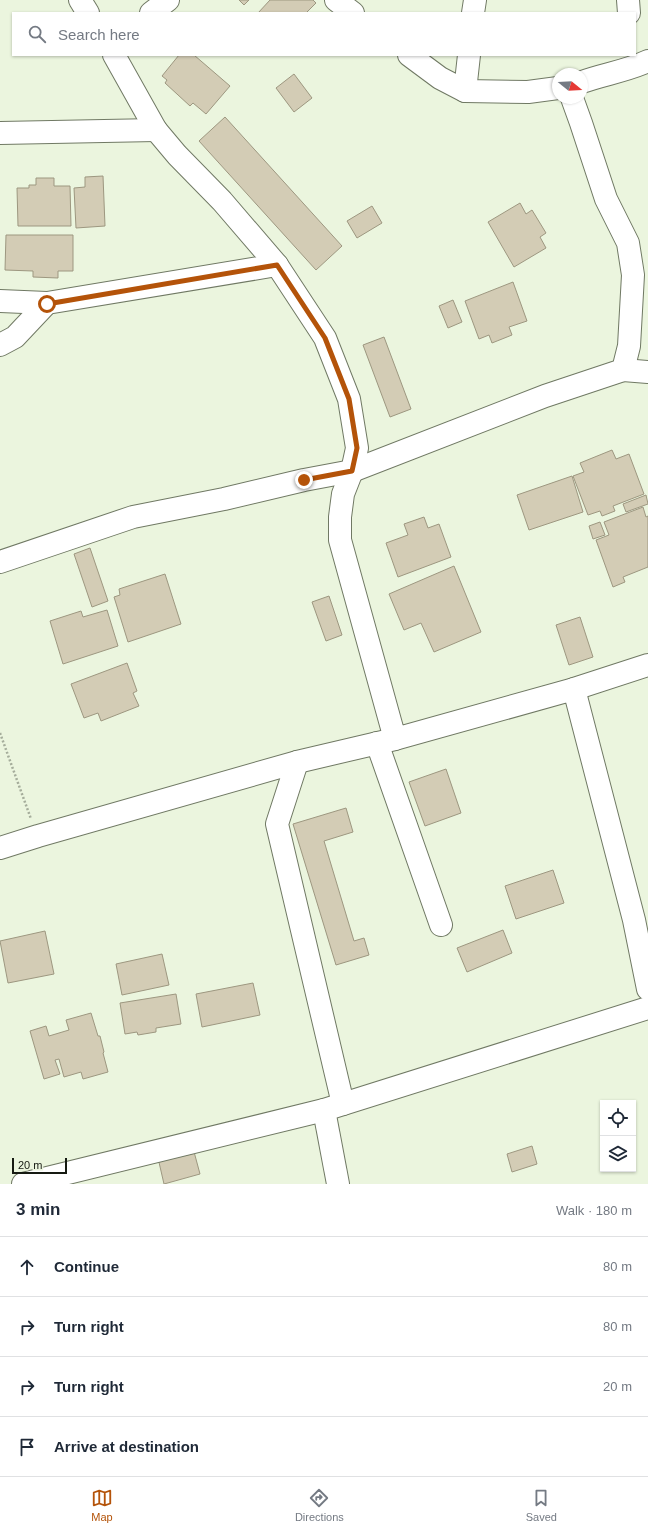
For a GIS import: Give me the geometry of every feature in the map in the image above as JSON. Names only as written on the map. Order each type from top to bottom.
[{"type":"street","points":[[80,0],[87,12]]},
{"type":"street","points":[[152,12],[168,0]]},
{"type":"street","points":[[336,0],[352,12]]},
{"type":"street","points":[[473,12],[475,0]]},
{"type":"street","points":[[628,0],[630,12]]},
{"type":"street","points":[[115,56],[156,130],[177,155],[222,201],[277,265],[325,338],[349,399],[357,448],[352,471],[343,494],[340,517],[340,540],[386,741],[441,925]]},
{"type":"street","points":[[410,56],[440,78],[465,91],[528,92],[552,89]]},
{"type":"street","points":[[465,91],[469,56]]},
{"type":"street","points":[[588,80],[640,61]]},
{"type":"street","points":[[574,104],[606,199],[628,243],[633,275],[629,346],[623,370]]},
{"type":"street","points":[[0,133],[156,130]]},
{"type":"street","points":[[0,301],[47,304],[277,265]]},
{"type":"street","points":[[0,345],[15,337],[47,304]]},
{"type":"street","points":[[0,562],[132,517],[224,499],[304,480],[352,471],[545,396],[623,370],[648,372]]},
{"type":"street","points":[[0,848],[297,762],[386,741],[574,689],[648,665]]},
{"type":"street","points":[[574,689],[641,917],[648,989]]},
{"type":"street","points":[[297,762],[277,824],[334,1107],[338,1184]]},
{"type":"street","points":[[23,1184],[334,1107],[648,1008]]},
{"type":"path","points":[[0,733],[38,836]]},
{"type":"building","points":[[239,0],[249,0],[244,5]]},
{"type":"building","points":[[270,0],[313,0],[316,3],[307,12],[259,12]]},
{"type":"building","points":[[178,56],[195,56],[230,86],[206,114],[193,103],[190,106],[165,83],[167,80],[162,76]]},
{"type":"building","points":[[294,74],[312,98],[294,112],[276,88]]},
{"type":"building","points":[[225,117],[342,246],[316,270],[199,141]]},
{"type":"building","points":[[103,176],[105,226],[76,228],[74,188],[85,187],[85,177]]},
{"type":"building","points":[[36,178],[54,178],[54,186],[70,186],[71,226],[18,226],[17,188],[29,188],[29,185],[36,185]]},
{"type":"building","points":[[520,203],[526,214],[532,210],[546,233],[540,237],[546,248],[514,267],[488,222]]},
{"type":"building","points":[[372,206],[382,223],[357,238],[347,221]]},
{"type":"building","points":[[6,235],[73,235],[73,271],[58,271],[58,278],[33,277],[33,271],[5,270]]},
{"type":"building","points":[[513,282],[527,321],[509,327],[512,335],[492,343],[489,335],[479,339],[465,301]]},
{"type":"building","points":[[453,300],[462,322],[448,328],[439,306]]},
{"type":"building","points":[[384,337],[411,409],[390,417],[363,345]]},
{"type":"building","points":[[612,450],[616,459],[629,454],[644,494],[613,506],[615,511],[602,516],[600,511],[588,515],[573,476],[584,472],[580,463]]},
{"type":"building","points":[[572,476],[583,512],[529,530],[517,495]]},
{"type":"building","points":[[646,495],[648,504],[626,512],[623,504]]},
{"type":"building","points":[[643,507],[646,517],[648,516],[648,567],[623,577],[625,582],[613,587],[596,540],[609,535],[604,522]]},
{"type":"building","points":[[424,517],[428,528],[439,524],[451,557],[398,577],[386,543],[408,535],[404,524]]},
{"type":"building","points":[[600,522],[605,535],[593,539],[589,526]]},
{"type":"building","points":[[90,548],[108,601],[92,607],[74,554]]},
{"type":"building","points":[[454,566],[481,632],[434,652],[421,623],[404,630],[389,594]]},
{"type":"building","points":[[165,574],[181,624],[128,642],[114,597],[120,595],[119,589]]},
{"type":"building","points":[[329,596],[342,635],[326,641],[312,602]]},
{"type":"building","points":[[107,610],[118,646],[63,664],[50,621],[81,611],[83,617]]},
{"type":"building","points":[[580,617],[593,657],[569,665],[556,625]]},
{"type":"building","points":[[127,663],[137,691],[133,693],[139,706],[101,721],[98,713],[84,718],[71,684]]},
{"type":"building","points":[[446,769],[461,813],[425,826],[409,782]]},
{"type":"building","points":[[346,808],[353,832],[324,841],[354,941],[364,938],[369,955],[336,965],[293,824]]},
{"type":"building","points":[[553,870],[564,903],[516,919],[505,886]]},
{"type":"building","points":[[503,930],[512,953],[467,972],[457,948]]},
{"type":"building","points":[[45,931],[54,974],[8,983],[0,941]]},
{"type":"building","points":[[162,954],[169,985],[122,995],[116,964]]},
{"type":"building","points":[[253,983],[260,1015],[202,1027],[196,994]]},
{"type":"building","points":[[176,994],[181,1024],[156,1028],[156,1032],[138,1035],[137,1032],[125,1034],[120,1003]]},
{"type":"building","points":[[91,1013],[98,1036],[100,1036],[108,1072],[83,1079],[81,1072],[64,1077],[59,1059],[55,1060],[60,1074],[44,1079],[30,1031],[46,1026],[49,1036],[69,1030],[66,1020]]},
{"type":"building","points":[[532,1146],[537,1164],[512,1172],[507,1154]]},
{"type":"building","points":[[193,1148],[200,1174],[164,1184],[158,1158]]},
{"type":"route","points":[[47,304],[277,265],[325,338],[349,399],[357,448],[352,471],[304,480]]}]
